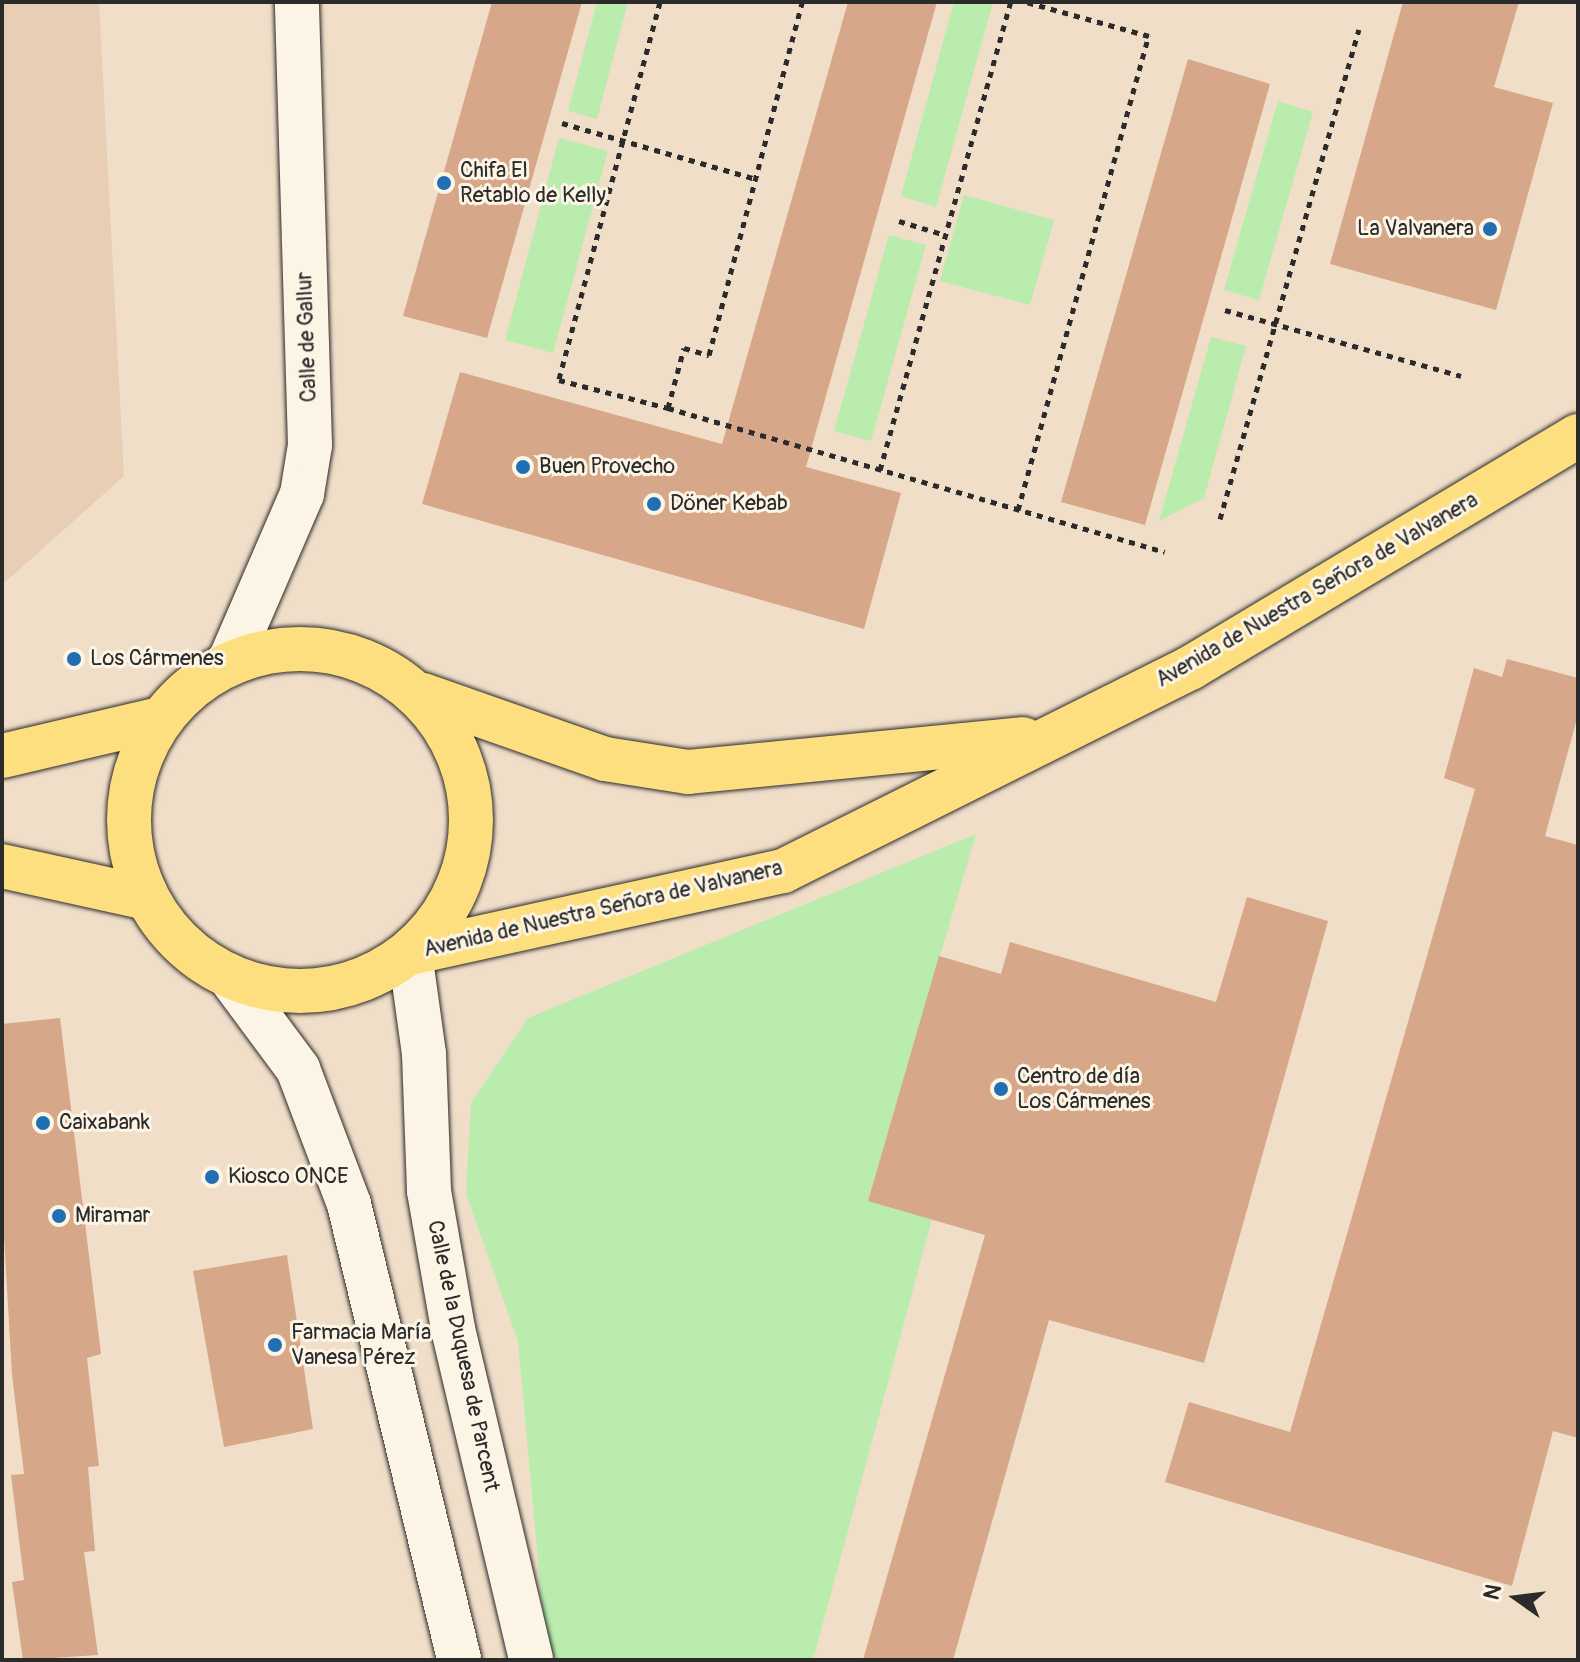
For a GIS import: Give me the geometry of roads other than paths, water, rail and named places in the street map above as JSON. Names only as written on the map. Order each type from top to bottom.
[{"type":"main road","name":"Avenida de Nuestra Señora de Valvanera","points":[[410,953],[783,871],[1190,668],[1578,436]]},
{"type":"main road","points":[[2,756],[155,720],[231,658],[348,650],[423,695],[462,756],[473,827],[455,897],[410,953],[355,984],[294,993],[232,980],[180,947],[143,897],[125,807],[155,720]]},
{"type":"main road","name":"Avenida de Nuestra Señora de Valvanera","points":[[423,695],[605,759],[688,772],[1053,736]]},
{"type":"main road","points":[[2,866],[143,897]]},
{"type":"street","name":"Calle de Gallur","points":[[231,658],[302,494],[310,445],[297,2]]},
{"type":"street","name":"Calle de la Duquesa de Parcent","points":[[410,953],[424,1054],[429,1191],[439,1252],[531,1660]]},
{"type":"street","points":[[232,980],[298,1069],[349,1204],[459,1660]]},
{"type":"place","name":"Chifa El Retablo de Kelly","points":[[444,183]]},
{"type":"place","name":"La Valvanera","points":[[1490,229]]},
{"type":"place","name":"Buen Provecho","points":[[523,467]]},
{"type":"place","name":"Döner Kebab","points":[[654,504]]},
{"type":"place","name":"Los Cármenes","points":[[74,659]]},
{"type":"place","name":"Centro de día Los Cármenes","points":[[1001,1089]]},
{"type":"place","name":"Caixabank","points":[[43,1123]]},
{"type":"place","name":"Kiosco ONCE","points":[[212,1177]]},
{"type":"place","name":"Miramar","points":[[59,1216]]},
{"type":"place","name":"Farmacia María Vanesa Pérez","points":[[275,1345]]}]
